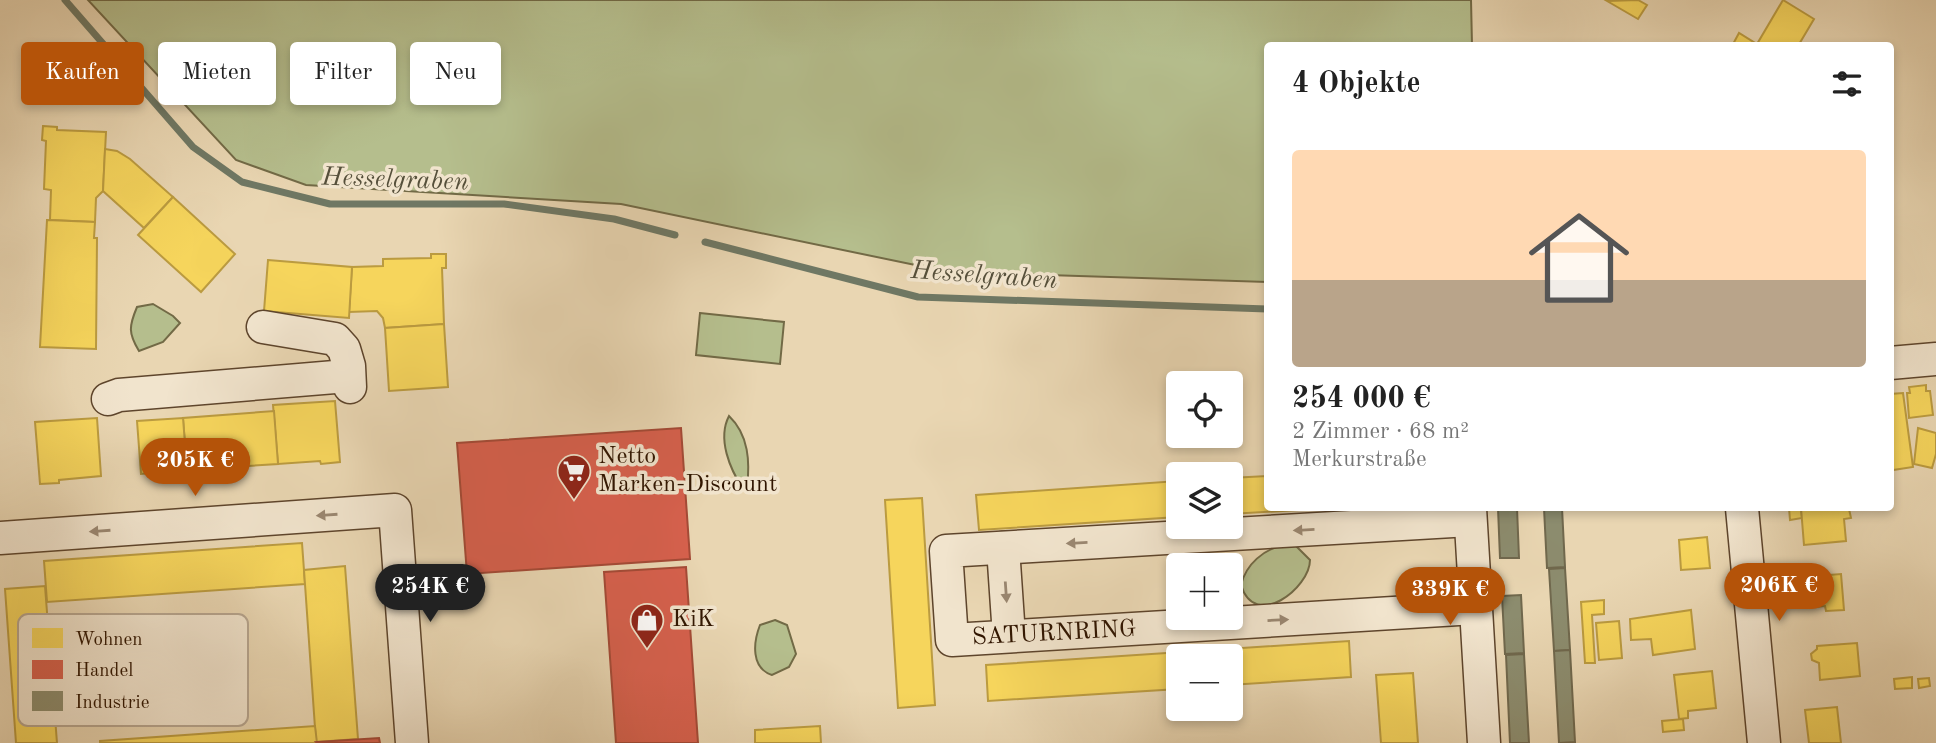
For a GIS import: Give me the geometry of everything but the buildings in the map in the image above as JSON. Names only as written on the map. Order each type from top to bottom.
[{"type":"street","points":[[108,399],[119,395],[342,382],[349,366],[344,349],[335,339],[263,327]]},
{"type":"street","points":[[1894,363],[1936,359]]},
{"type":"street","points":[[0,538],[395,510],[412,743]]},
{"type":"street","points":[[1742,511],[1764,743]]},
{"type":"street","points":[[1470,514],[1484,743]]},
{"type":"street","name":"SATURNRING","points":[[1470,514],[946,551],[952,640],[1475,608]]},
{"type":"street","points":[[1003,548],[1009,636]]},
{"type":"green space","points":[[88,0],[1471,0],[1472,42],[1264,42],[1264,282],[949,272],[621,204],[306,185],[236,160],[185,105],[276,105],[276,42],[158,42],[158,76],[144,61],[144,42],[127,42]]},
{"type":"green space","points":[[153,304],[180,323],[163,342],[139,351],[131,334],[132,319],[137,307]]},
{"type":"green space","points":[[700,313],[784,322],[780,364],[696,355]]},
{"type":"green space","points":[[729,416],[741,432],[747,449],[747,488],[743,489],[730,463],[725,444],[724,434]]},
{"type":"green space","points":[[1284,545],[1296,546],[1310,560],[1308,571],[1292,592],[1281,600],[1269,605],[1258,604],[1248,598],[1243,589],[1243,577],[1257,559]]},
{"type":"green space","points":[[775,620],[787,625],[796,654],[789,667],[772,675],[760,667],[755,647],[760,625]]},
{"type":"waterway","name":"Hesselgraben","points":[[65,0],[193,147],[242,182],[330,204],[504,204],[614,219],[675,235]]},
{"type":"waterway","name":"Hesselgraben","points":[[705,242],[918,297],[1264,309]]},
{"type":"place","name":"Netto Marken-Discount","points":[[574,501]]},
{"type":"place","name":"KiK","points":[[647,650]]}]
